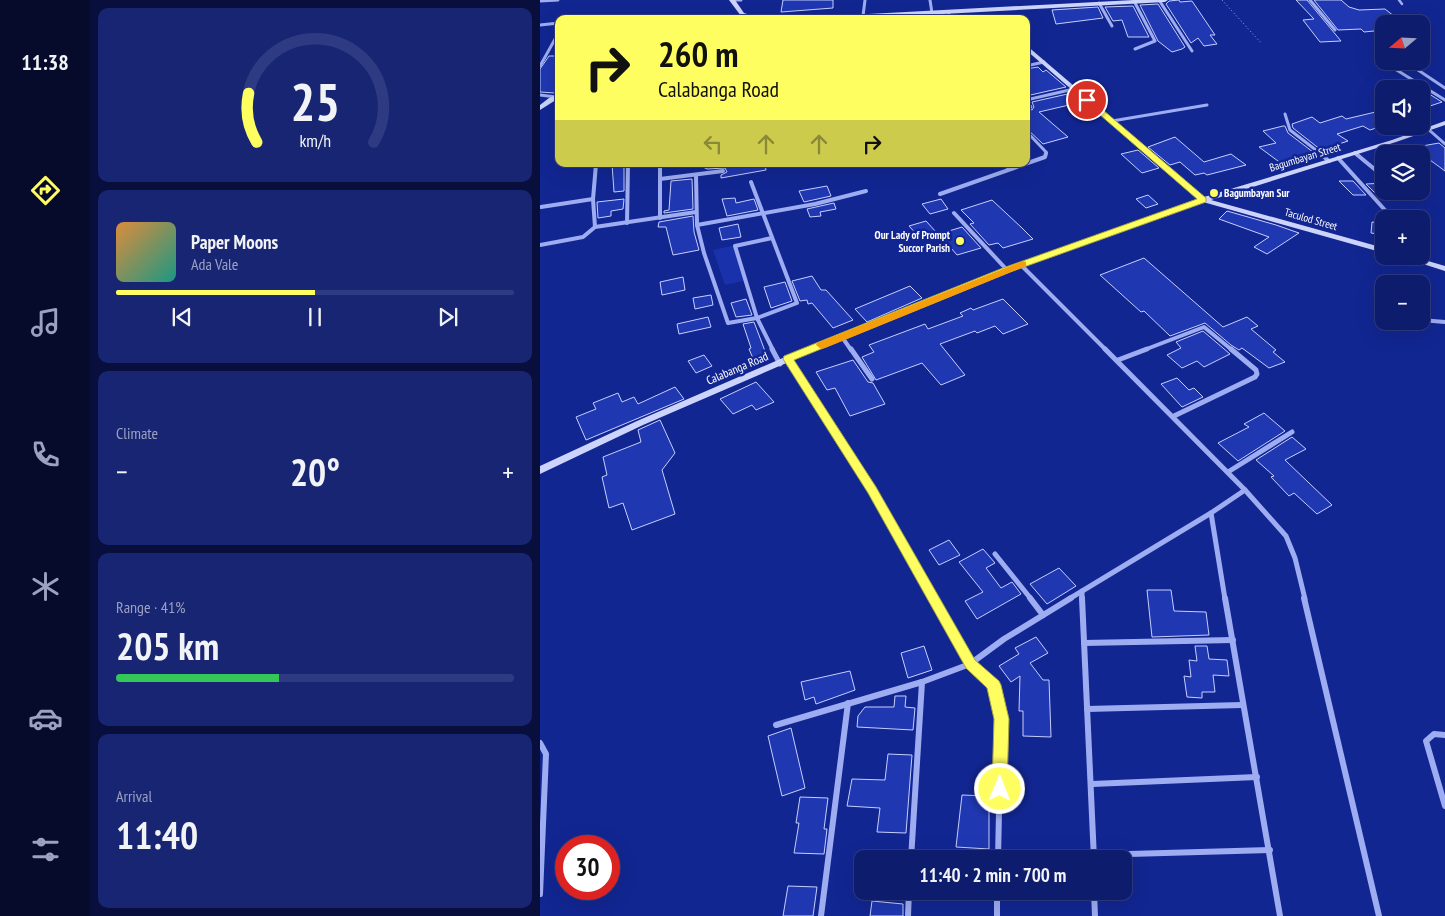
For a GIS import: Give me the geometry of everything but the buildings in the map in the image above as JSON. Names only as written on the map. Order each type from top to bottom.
[{"type":"street","points":[[540,1],[558,0]]},
{"type":"street","points":[[732,0],[741,0]]},
{"type":"street","points":[[732,0],[744,15]]},
{"type":"street","points":[[863,15],[865,0]]},
{"type":"street","points":[[930,0],[932,13]]},
{"type":"street","points":[[1018,0],[1024,7]]},
{"type":"street","points":[[1159,0],[1192,51]]},
{"type":"street","points":[[955,15],[982,10],[1065,2],[1099,3],[1165,0]]},
{"type":"street","points":[[1310,0],[1335,30]]},
{"type":"street","points":[[1134,1],[1155,41],[1135,49]]},
{"type":"street","points":[[1099,3],[1112,26]]},
{"type":"street","points":[[982,10],[988,15]]},
{"type":"street","points":[[886,15],[932,13],[944,15]]},
{"type":"street","points":[[540,25],[555,23]]},
{"type":"street","points":[[540,66],[555,39]]},
{"type":"street","points":[[1030,50],[1203,200]]},
{"type":"street","points":[[1030,65],[1044,62]]},
{"type":"street","points":[[1397,70],[1445,100]]},
{"type":"street","points":[[1418,70],[1445,88]]},
{"type":"street","points":[[1030,99],[1074,88]]},
{"type":"street","points":[[540,95],[555,96]]},
{"type":"street","points":[[540,108],[555,97]]},
{"type":"street","points":[[1112,122],[1207,105]]},
{"type":"street","points":[[1284,114],[1290,130],[1329,161]]},
{"type":"street","name":"Bagumbayan Street","points":[[1430,127],[1445,123]]},
{"type":"street","points":[[1430,130],[1445,144]]},
{"type":"street","points":[[1030,135],[1047,154],[1045,157],[1030,162]]},
{"type":"street","name":"Bagumbayan Street","points":[[1170,211],[1408,135]]},
{"type":"street","points":[[1355,153],[1375,170]]},
{"type":"street","points":[[1338,158],[1385,210]]},
{"type":"street","points":[[595,227],[593,199],[596,167]]},
{"type":"street","points":[[627,222],[628,167]]},
{"type":"street","points":[[660,167],[660,218]]},
{"type":"street","points":[[1007,167],[1011,169]]},
{"type":"street","points":[[940,194],[1017,167]]},
{"type":"street","points":[[660,179],[696,176],[723,171]]},
{"type":"street","points":[[696,176],[697,225],[704,253],[728,323],[757,318],[797,303],[751,182]]},
{"type":"street","points":[[697,225],[815,204],[866,191]]},
{"type":"street","points":[[541,207],[593,199]]},
{"type":"street","name":"Taculod Street","points":[[1203,200],[1375,248]]},
{"type":"street","name":"Calabanga Road","points":[[540,470],[640,423],[842,337],[1007,270],[1170,211]]},
{"type":"street","points":[[540,245],[583,237],[595,227],[696,212]]},
{"type":"street","points":[[954,214],[1007,270]]},
{"type":"street","points":[[772,238],[735,246],[757,318],[872,490],[970,664],[994,685],[1002,719],[998,850]]},
{"type":"street","points":[[1430,264],[1445,269]]},
{"type":"street","points":[[1021,265],[1174,416],[1246,490],[1286,536],[1295,558],[1379,916]]},
{"type":"street","points":[[1430,321],[1445,322]]},
{"type":"street","points":[[1118,360],[1204,327],[1256,370],[1257,374],[1255,377],[1174,416]]},
{"type":"street","points":[[842,337],[872,379]]},
{"type":"street","points":[[1228,472],[1292,432]]},
{"type":"street","points":[[776,725],[922,682],[970,664],[1004,639],[1246,490]]},
{"type":"street","points":[[1211,513],[1242,705],[1257,777],[1280,916]]},
{"type":"street","points":[[996,554],[1043,615]]},
{"type":"street","points":[[1082,591],[1094,850]]},
{"type":"street","points":[[1084,643],[1233,640]]},
{"type":"street","points":[[912,850],[922,682]]},
{"type":"street","points":[[821,916],[848,704]]},
{"type":"street","points":[[1087,709],[1242,705]]},
{"type":"street","points":[[1445,735],[1434,734],[1426,741],[1445,806]]},
{"type":"street","points":[[540,743],[546,754],[540,894]]},
{"type":"street","points":[[1092,784],[1257,777]]},
{"type":"street","points":[[1132,855],[1270,850]]},
{"type":"street","points":[[908,916],[909,900]]},
{"type":"street","points":[[997,900],[997,916]]},
{"type":"street","points":[[1094,900],[1095,916]]},
{"type":"lane","points":[[1399,0],[1402,4]]},
{"type":"path","points":[[1222,0],[1262,44]]},
{"type":"shaded area","points":[[736,245],[748,280],[725,285],[713,250]]},
{"type":"slow traffic","points":[[821,345],[1023,264]]},
{"type":"place","name":"Bagumbayan Sur","points":[[1214,193]]},
{"type":"place","name":"Our Lady of Prompt Succor Parish","points":[[960,241]]},
{"type":"route","points":[[1000,789],[1002,719],[994,685],[970,664],[872,490],[788,359],[1007,270],[1203,200],[1087,100]]}]
